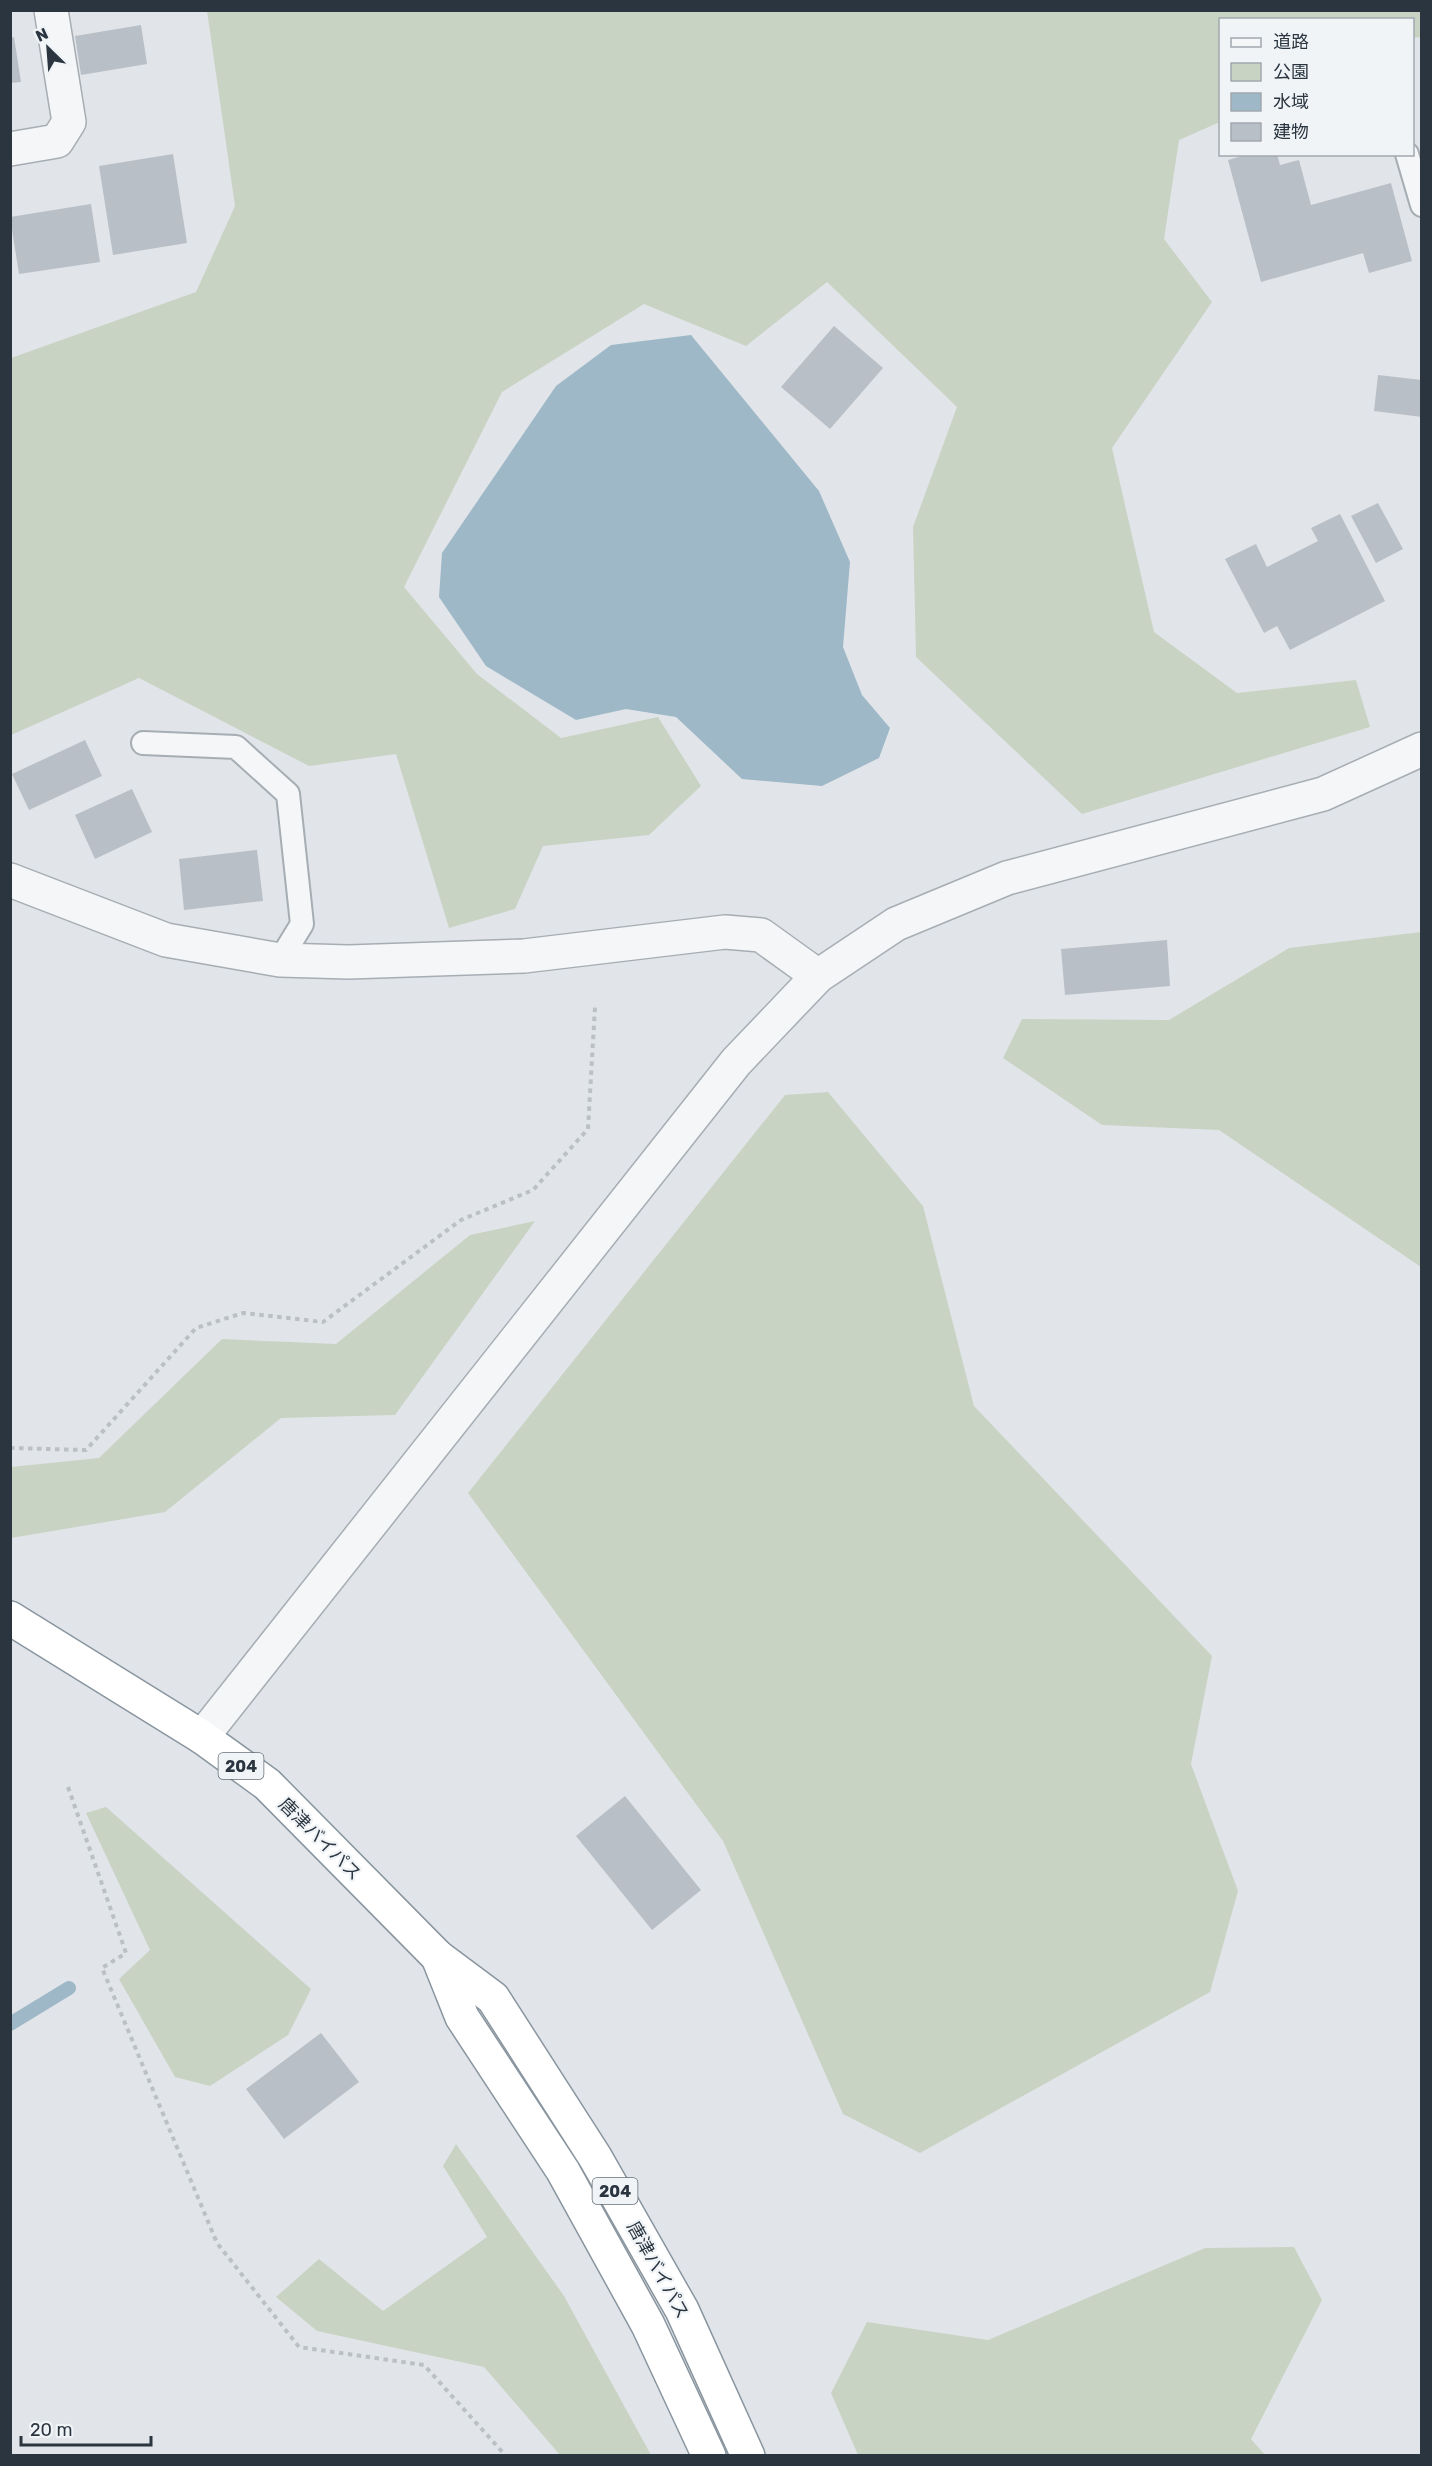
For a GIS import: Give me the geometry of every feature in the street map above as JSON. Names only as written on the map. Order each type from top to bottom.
[{"type":"highway","name":"唐津バイパス","points":[[10,1617],[202,1737],[267,1784],[438,1957],[492,1998],[595,2157],[682,2310],[748,2456]]},
{"type":"highway","name":"唐津バイパス","points":[[438,1957],[462,2017],[563,2171],[642,2314],[708,2456]]},
{"type":"street","points":[[10,149],[57,141],[69,122],[51,10]]},
{"type":"street","points":[[202,1737],[736,1062],[818,976],[896,924],[1006,878],[1323,794],[1422,749]]},
{"type":"street","points":[[10,880],[166,940],[280,960],[349,962],[524,956],[725,932],[761,935],[818,976]]},
{"type":"lane","points":[[1408,156],[1422,205]]},
{"type":"lane","points":[[143,743],[236,747],[288,794],[302,924],[280,960]]},
{"type":"path","points":[[10,1448],[86,1450],[196,1328],[243,1313],[323,1322],[462,1220],[533,1190],[588,1129],[595,1007]]},
{"type":"path","points":[[68,1787],[126,1953],[102,1968],[217,2243],[299,2347],[424,2365],[506,2456]]},
{"type":"green space","points":[[207,11],[1421,11],[1421,37],[1414,38],[1414,18],[1219,18],[1219,122],[1179,140],[1164,239],[1212,302],[1112,448],[1154,632],[1237,693],[1356,680],[1370,727],[1082,814],[916,657],[913,527],[957,407],[827,282],[746,346],[644,304],[502,392],[404,587],[477,674],[561,738],[658,717],[701,786],[649,835],[543,846],[515,909],[449,928],[396,754],[309,766],[139,678],[11,735],[11,358],[196,292],[235,206]]},
{"type":"green space","points":[[1421,932],[1421,1267],[1219,1130],[1102,1125],[1003,1058],[1022,1019],[1169,1020],[1289,948]]},
{"type":"green space","points":[[828,1092],[923,1206],[974,1406],[1212,1656],[1191,1764],[1238,1891],[1210,1992],[920,2153],[843,2114],[723,1841],[468,1493],[785,1095]]},
{"type":"green space","points":[[535,1221],[395,1415],[281,1418],[165,1512],[11,1538],[11,1467],[99,1458],[222,1339],[336,1344],[470,1235]]},
{"type":"green space","points":[[106,1807],[311,1989],[288,2035],[210,2086],[175,2077],[119,1979],[150,1950],[86,1813]]},
{"type":"green space","points":[[456,2144],[564,2296],[651,2455],[560,2455],[484,2367],[317,2331],[276,2297],[319,2259],[383,2311],[487,2237],[443,2166]]},
{"type":"green space","points":[[1294,2247],[1322,2300],[1251,2439],[1265,2455],[858,2455],[831,2393],[867,2322],[988,2340],[1205,2248]]},
{"type":"water","points":[[691,335],[819,491],[850,562],[843,647],[862,695],[890,728],[879,758],[822,786],[742,779],[676,717],[626,709],[576,720],[486,666],[439,597],[442,553],[556,386],[611,345]]},
{"type":"building","points":[[141,25],[147,64],[81,75],[75,36]]},
{"type":"building","points":[[14,37],[21,82],[10,83],[10,38]]},
{"type":"building","points":[[173,154],[187,243],[113,255],[99,166]]},
{"type":"building","points":[[1242,156],[1278,156],[1280,165],[1299,160],[1311,205],[1391,183],[1412,261],[1369,273],[1363,253],[1261,282],[1228,160]]},
{"type":"building","points":[[91,204],[100,262],[19,274],[10,217]]},
{"type":"building","points":[[834,326],[883,368],[830,429],[781,387]]},
{"type":"building","points":[[1378,375],[1422,380],[1422,417],[1374,411]]},
{"type":"building","points":[[1378,503],[1403,549],[1376,563],[1351,516]]},
{"type":"building","points":[[1340,514],[1385,601],[1290,650],[1277,626],[1264,633],[1225,559],[1256,544],[1267,567],[1318,541],[1311,528]]},
{"type":"building","points":[[85,740],[102,776],[29,810],[12,774]]},
{"type":"building","points":[[132,789],[152,832],[95,859],[75,815]]},
{"type":"building","points":[[257,850],[263,901],[184,910],[179,859]]},
{"type":"building","points":[[1167,940],[1170,986],[1065,995],[1061,949]]},
{"type":"building","points":[[625,1796],[701,1890],[652,1930],[576,1836]]},
{"type":"building","points":[[321,2033],[359,2082],[284,2139],[246,2089]]},
{"type":"waterway","points":[[10,2024],[69,1988]]}]
